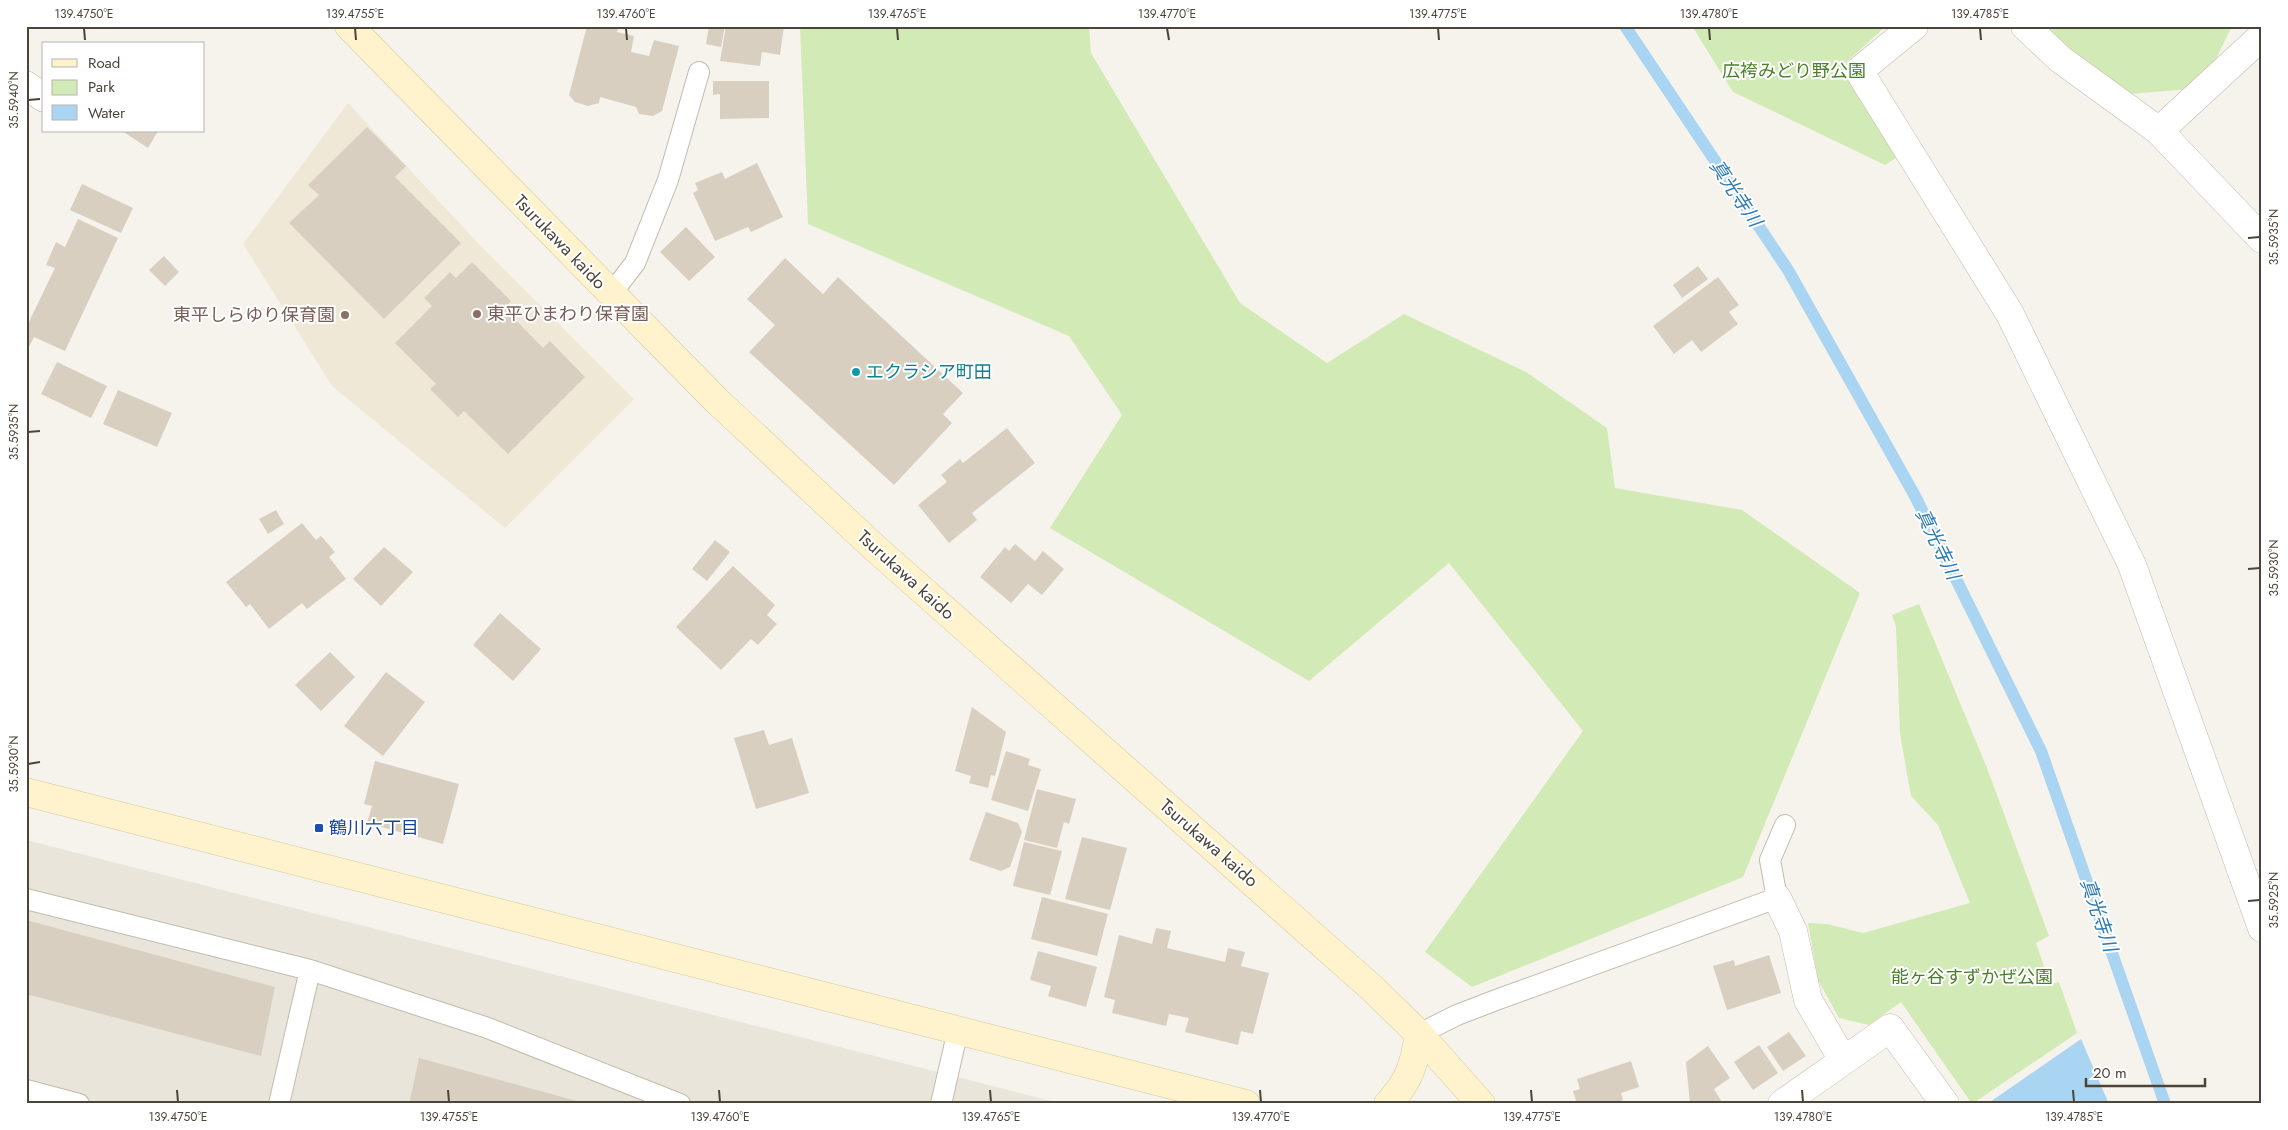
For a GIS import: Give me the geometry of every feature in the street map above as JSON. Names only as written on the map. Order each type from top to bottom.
[{"type":"main road","name":"Tsurukawa kaido","points":[[349,26],[717,401],[876,549],[1348,966],[1419,1034],[1480,1104]]},
{"type":"main road","points":[[26,792],[958,1030],[1217,1100],[1246,1104]]},
{"type":"main road","points":[[1388,1104],[1407,1080],[1414,1065],[1419,1034]]},
{"type":"street","points":[[1914,26],[1859,72],[2010,314],[2132,565],[2254,883],[2262,928]]},
{"type":"street","points":[[2025,26],[2060,59],[2159,131],[2262,239]]},
{"type":"street","points":[[2159,131],[2262,36]]},
{"type":"street","points":[[26,85],[42,97]]},
{"type":"street","points":[[1777,898],[1793,931],[1808,1000],[1843,1060]]},
{"type":"street","points":[[1782,1104],[1890,1028],[1945,1104]]},
{"type":"lane","points":[[610,294],[635,263],[668,180],[699,72]]},
{"type":"lane","points":[[1419,1034],[1457,1015],[1488,1003],[1777,898],[1770,860],[1785,825]]},
{"type":"lane","points":[[26,899],[310,970],[485,1027],[680,1104]]},
{"type":"lane","points":[[279,1104],[310,970]]},
{"type":"lane","points":[[941,1104],[958,1030]]},
{"type":"lane","points":[[26,1090],[79,1104]]},
{"type":"shaded area","points":[[348,103],[476,241],[634,399],[505,528],[332,386],[243,244]]},
{"type":"shaded area","points":[[26,840],[1063,1104],[26,1104]]},
{"type":"green space","points":[[800,26],[1089,26],[1091,53],[1240,303],[1327,363],[1404,314],[1526,372],[1607,428],[1615,488],[1742,510],[1860,593],[1743,877],[1472,987],[1425,952],[1583,731],[1449,563],[1309,681],[1050,528],[1122,415],[1069,336],[808,224]]},
{"type":"green space","name":"広袴みどり野公園","points":[[1692,26],[1886,26],[1841,67],[1899,156],[1885,165],[1733,92]]},
{"type":"green space","points":[[2016,26],[2232,26],[2202,88],[2129,94]]},
{"type":"green space","name":"能ヶ谷すずかぜ公園","points":[[1919,604],[1987,768],[2049,936],[2036,943],[2050,984],[2059,982],[2077,1033],[1972,1104],[1901,1002],[1869,1025],[1839,1018],[1818,980],[1808,923],[1827,924],[1863,933],[1970,903],[1938,825],[1911,796],[1900,734],[1896,627],[1892,615]]},
{"type":"water","points":[[2081,1039],[2109,1104],[1987,1104]]},
{"type":"building","points":[[587,26],[619,26],[617,32],[634,36],[631,52],[649,56],[654,40],[679,46],[662,111],[653,116],[639,114],[636,107],[600,97],[599,103],[588,106],[575,102],[569,95]]},
{"type":"building","points":[[709,26],[725,26],[721,47],[706,44]]},
{"type":"building","points":[[726,26],[784,26],[780,55],[762,52],[760,66],[720,61]]},
{"type":"building","points":[[713,81],[769,81],[769,118],[720,119],[720,94],[713,95]]},
{"type":"building","points":[[367,127],[406,166],[395,177],[461,243],[384,319],[289,223],[319,195],[308,185]]},
{"type":"building","points":[[124,132],[157,132],[148,148]]},
{"type":"building","points":[[757,163],[783,217],[751,232],[748,227],[715,241],[693,193],[698,190],[695,183],[722,172],[725,179]]},
{"type":"building","points":[[82,184],[133,208],[121,233],[70,210]]},
{"type":"building","points":[[78,219],[118,238],[65,351],[34,337],[29,347],[26,346],[26,328],[55,268],[46,265],[56,242],[65,247]]},
{"type":"building","points":[[686,227],[715,257],[689,281],[660,252]]},
{"type":"building","points":[[164,256],[179,272],[165,286],[149,270]]},
{"type":"building","name":"エクラシア町田","points":[[785,258],[823,294],[838,277],[963,393],[943,414],[952,423],[894,485],[749,352],[775,325],[747,299]]},
{"type":"building","points":[[472,262],[511,301],[504,308],[543,348],[550,341],[585,377],[508,454],[464,411],[458,417],[430,389],[436,384],[395,343],[432,306],[424,298],[450,272],[456,278]]},
{"type":"building","points":[[1698,266],[1708,279],[1682,298],[1673,285]]},
{"type":"building","points":[[1718,277],[1739,305],[1729,312],[1738,324],[1701,352],[1692,340],[1674,354],[1653,326]]},
{"type":"building","points":[[57,362],[107,386],[91,418],[41,394]]},
{"type":"building","points":[[118,390],[172,413],[157,447],[103,424]]},
{"type":"building","points":[[1007,428],[1035,463],[972,513],[977,520],[949,543],[918,505],[947,482],[941,475],[960,459],[963,463]]},
{"type":"building","points":[[276,510],[284,524],[268,534],[259,519]]},
{"type":"building","points":[[302,523],[316,540],[321,536],[335,552],[329,557],[346,579],[307,609],[302,603],[269,629],[250,604],[246,607],[226,582]]},
{"type":"building","points":[[715,540],[730,552],[707,581],[692,569]]},
{"type":"building","points":[[1015,544],[1035,561],[1043,551],[1064,569],[1042,595],[1028,584],[1011,603],[980,577],[1005,547],[1009,551]]},
{"type":"building","points":[[384,547],[413,572],[381,606],[353,579]]},
{"type":"building","points":[[733,566],[775,605],[767,615],[777,624],[758,645],[751,639],[721,670],[676,627]]},
{"type":"building","points":[[500,613],[541,649],[513,681],[473,645]]},
{"type":"building","points":[[330,652],[355,677],[321,711],[295,685]]},
{"type":"building","points":[[386,672],[425,702],[383,756],[344,726]]},
{"type":"building","points":[[972,707],[1006,732],[995,776],[991,775],[988,788],[969,783],[971,776],[955,771]]},
{"type":"building","points":[[764,730],[769,745],[792,738],[809,793],[756,809],[734,738]]},
{"type":"building","points":[[1006,751],[1030,759],[1028,765],[1041,769],[1028,811],[991,800]]},
{"type":"building","points":[[375,761],[459,784],[443,844],[367,823],[372,806],[364,804]]},
{"type":"building","points":[[1037,789],[1076,799],[1069,824],[1064,822],[1057,848],[1024,840]]},
{"type":"building","points":[[986,812],[1018,823],[1022,832],[1010,867],[1001,871],[969,860]]},
{"type":"building","points":[[1082,837],[1127,848],[1110,910],[1065,899]]},
{"type":"building","points":[[1024,842],[1062,851],[1050,895],[1013,886]]},
{"type":"building","points":[[1042,897],[1108,914],[1097,956],[1031,939]]},
{"type":"building","points":[[26,920],[275,987],[261,1056],[26,994]]},
{"type":"building","points":[[1156,928],[1171,931],[1167,948],[1225,962],[1228,948],[1245,952],[1241,966],[1269,973],[1253,1034],[1241,1031],[1238,1045],[1185,1032],[1189,1018],[1169,1014],[1166,1026],[1112,1013],[1115,1000],[1104,997],[1119,935],[1152,944]]},
{"type":"building","points":[[1038,951],[1097,967],[1086,1007],[1048,996],[1051,986],[1030,980]]},
{"type":"building","points":[[1769,955],[1781,993],[1727,1010],[1713,966],[1734,960],[1735,966]]},
{"type":"building","points":[[1789,1032],[1806,1056],[1783,1071],[1767,1047]]},
{"type":"building","points":[[1759,1045],[1778,1073],[1753,1090],[1734,1062]]},
{"type":"building","points":[[1708,1046],[1730,1078],[1714,1089],[1723,1104],[1690,1104],[1686,1062]]},
{"type":"building","points":[[419,1058],[584,1103],[584,1104],[409,1104]]},
{"type":"building","points":[[1631,1061],[1639,1087],[1621,1093],[1623,1100],[1613,1104],[1577,1104],[1573,1091],[1580,1089],[1577,1079]]},
{"type":"waterway","name":"真光寺川","points":[[1625,26],[1788,270],[1915,496],[2041,751],[2165,1104]]},
{"type":"place","name":"東平ひまわり保育園","points":[[477,314]]},
{"type":"place","name":"東平しらゆり保育園","points":[[345,315]]},
{"type":"place","name":"エクラシア町田","points":[[856,372]]},
{"type":"place","name":"鶴川六丁目","points":[[319,828]]}]
